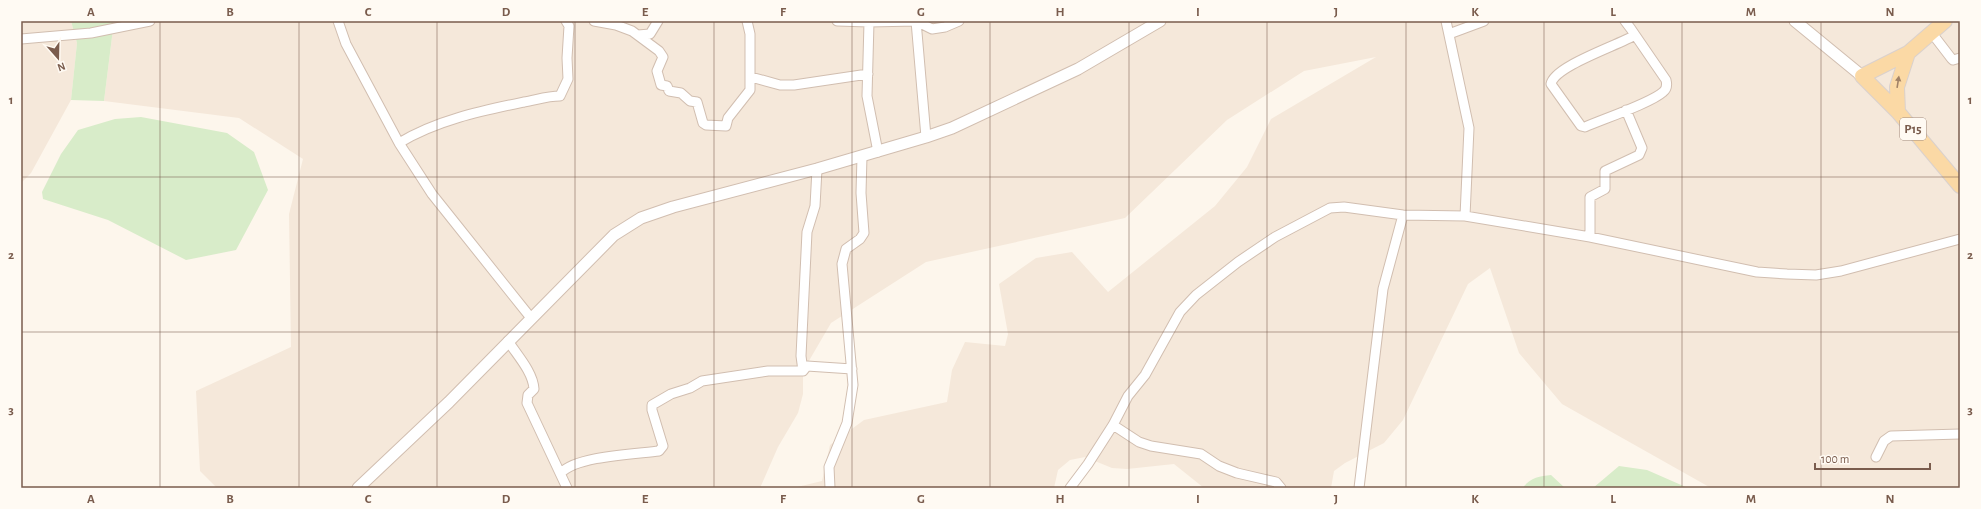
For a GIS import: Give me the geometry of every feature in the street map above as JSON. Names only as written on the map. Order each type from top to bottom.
[{"type":"main road","points":[[1862,76],[1908,53],[1944,21]]},
{"type":"main road","name":"P15","points":[[1898,112],[1897,87],[1908,53]]},
{"type":"main road","name":"P15","points":[[1862,76],[1898,112],[1960,186]]},
{"type":"street","points":[[21,39],[91,33],[120,24],[150,21]]},
{"type":"street","points":[[338,21],[346,44],[399,143],[432,194],[531,318]]},
{"type":"street","points":[[399,143],[415,133],[468,115],[546,96],[560,96],[568,79],[566,58],[569,26],[566,21]]},
{"type":"street","points":[[594,21],[621,26],[638,35],[662,54],[663,57],[657,71],[660,84],[667,86],[669,92],[681,93],[690,101],[697,102],[701,120],[706,125],[726,126],[728,118],[750,90],[750,34],[747,21]]},
{"type":"street","points":[[638,35],[650,34],[658,21]]},
{"type":"street","points":[[837,21],[916,21],[932,29],[945,27],[959,21]]},
{"type":"street","points":[[916,21],[926,138]]},
{"type":"street","points":[[358,488],[449,402],[614,235],[641,218],[707,197],[818,169],[926,138],[1008,103],[1078,69],[1160,21]]},
{"type":"street","points":[[1446,21],[1469,128],[1465,216]]},
{"type":"street","points":[[1449,34],[1484,21]]},
{"type":"street","points":[[1625,21],[1635,35],[1666,80],[1667,85],[1664,91],[1658,95],[1585,127],[1581,126],[1551,82],[1567,66],[1635,35]]},
{"type":"street","points":[[1795,21],[1862,76]]},
{"type":"street","points":[[869,22],[867,96],[878,152]]},
{"type":"street","points":[[1932,32],[1953,60],[1960,58]]},
{"type":"street","points":[[751,77],[780,85],[794,85],[868,74]]},
{"type":"street","points":[[1590,238],[1589,201],[1593,195],[1605,190],[1605,171],[1639,154],[1642,151],[1626,110]]},
{"type":"street","points":[[830,488],[829,467],[847,423],[853,384],[842,264],[846,249],[860,239],[864,233],[861,193],[862,156]]},
{"type":"street","points":[[803,371],[801,356],[807,232],[815,206],[818,169]]},
{"type":"street","points":[[1070,488],[1088,464],[1113,425],[1128,396],[1145,375],[1180,312],[1196,295],[1238,262],[1282,233],[1330,208],[1344,207],[1403,215],[1465,216],[1590,238],[1757,272],[1787,274],[1841,272],[1960,239]]},
{"type":"street","points":[[1359,488],[1383,289],[1403,215]]},
{"type":"street","points":[[508,341],[525,367],[532,381],[534,389],[528,395],[527,403],[567,488]]},
{"type":"street","points":[[803,371],[807,366],[852,369]]},
{"type":"street","points":[[561,473],[566,468],[574,464],[606,457],[659,451],[663,446],[652,410],[652,405],[671,394],[710,380],[768,371],[803,371]]},
{"type":"street","points":[[1113,425],[1139,442],[1151,446],[1201,454],[1220,466],[1237,473],[1276,482],[1281,488]]},
{"type":"street","points":[[1876,457],[1884,441],[1891,436],[1960,434]]},
{"type":"shaded area","points":[[21,21],[71,21],[77,43],[71,100],[31,173],[21,183]]},
{"type":"shaded area","points":[[114,21],[1960,21],[1960,488],[1711,488],[1562,404],[1519,353],[1490,268],[1468,284],[1403,420],[1384,443],[1345,463],[1334,471],[1331,488],[1204,488],[1174,464],[1127,469],[1112,468],[1085,457],[1070,460],[1058,470],[1054,488],[793,488],[822,481],[830,445],[864,420],[947,402],[952,370],[965,342],[1005,346],[1008,334],[999,284],[1036,258],[1072,252],[1108,292],[1215,206],[1247,167],[1271,119],[1376,57],[1304,71],[1227,120],[1125,218],[926,262],[831,323],[803,371],[803,394],[798,413],[778,447],[760,488],[217,488],[200,471],[196,391],[291,347],[289,214],[303,159],[239,118],[104,101]]},
{"type":"green space","points":[[71,21],[114,21],[104,101],[71,100],[77,43]]},
{"type":"green space","points":[[141,117],[227,133],[254,152],[268,190],[236,250],[186,260],[108,220],[43,199],[42,192],[61,154],[78,130],[115,119]]},
{"type":"green space","points":[[1619,466],[1647,470],[1688,488],[1593,488]]},
{"type":"green space","points":[[1551,475],[1565,488],[1523,488],[1532,480]]}]
